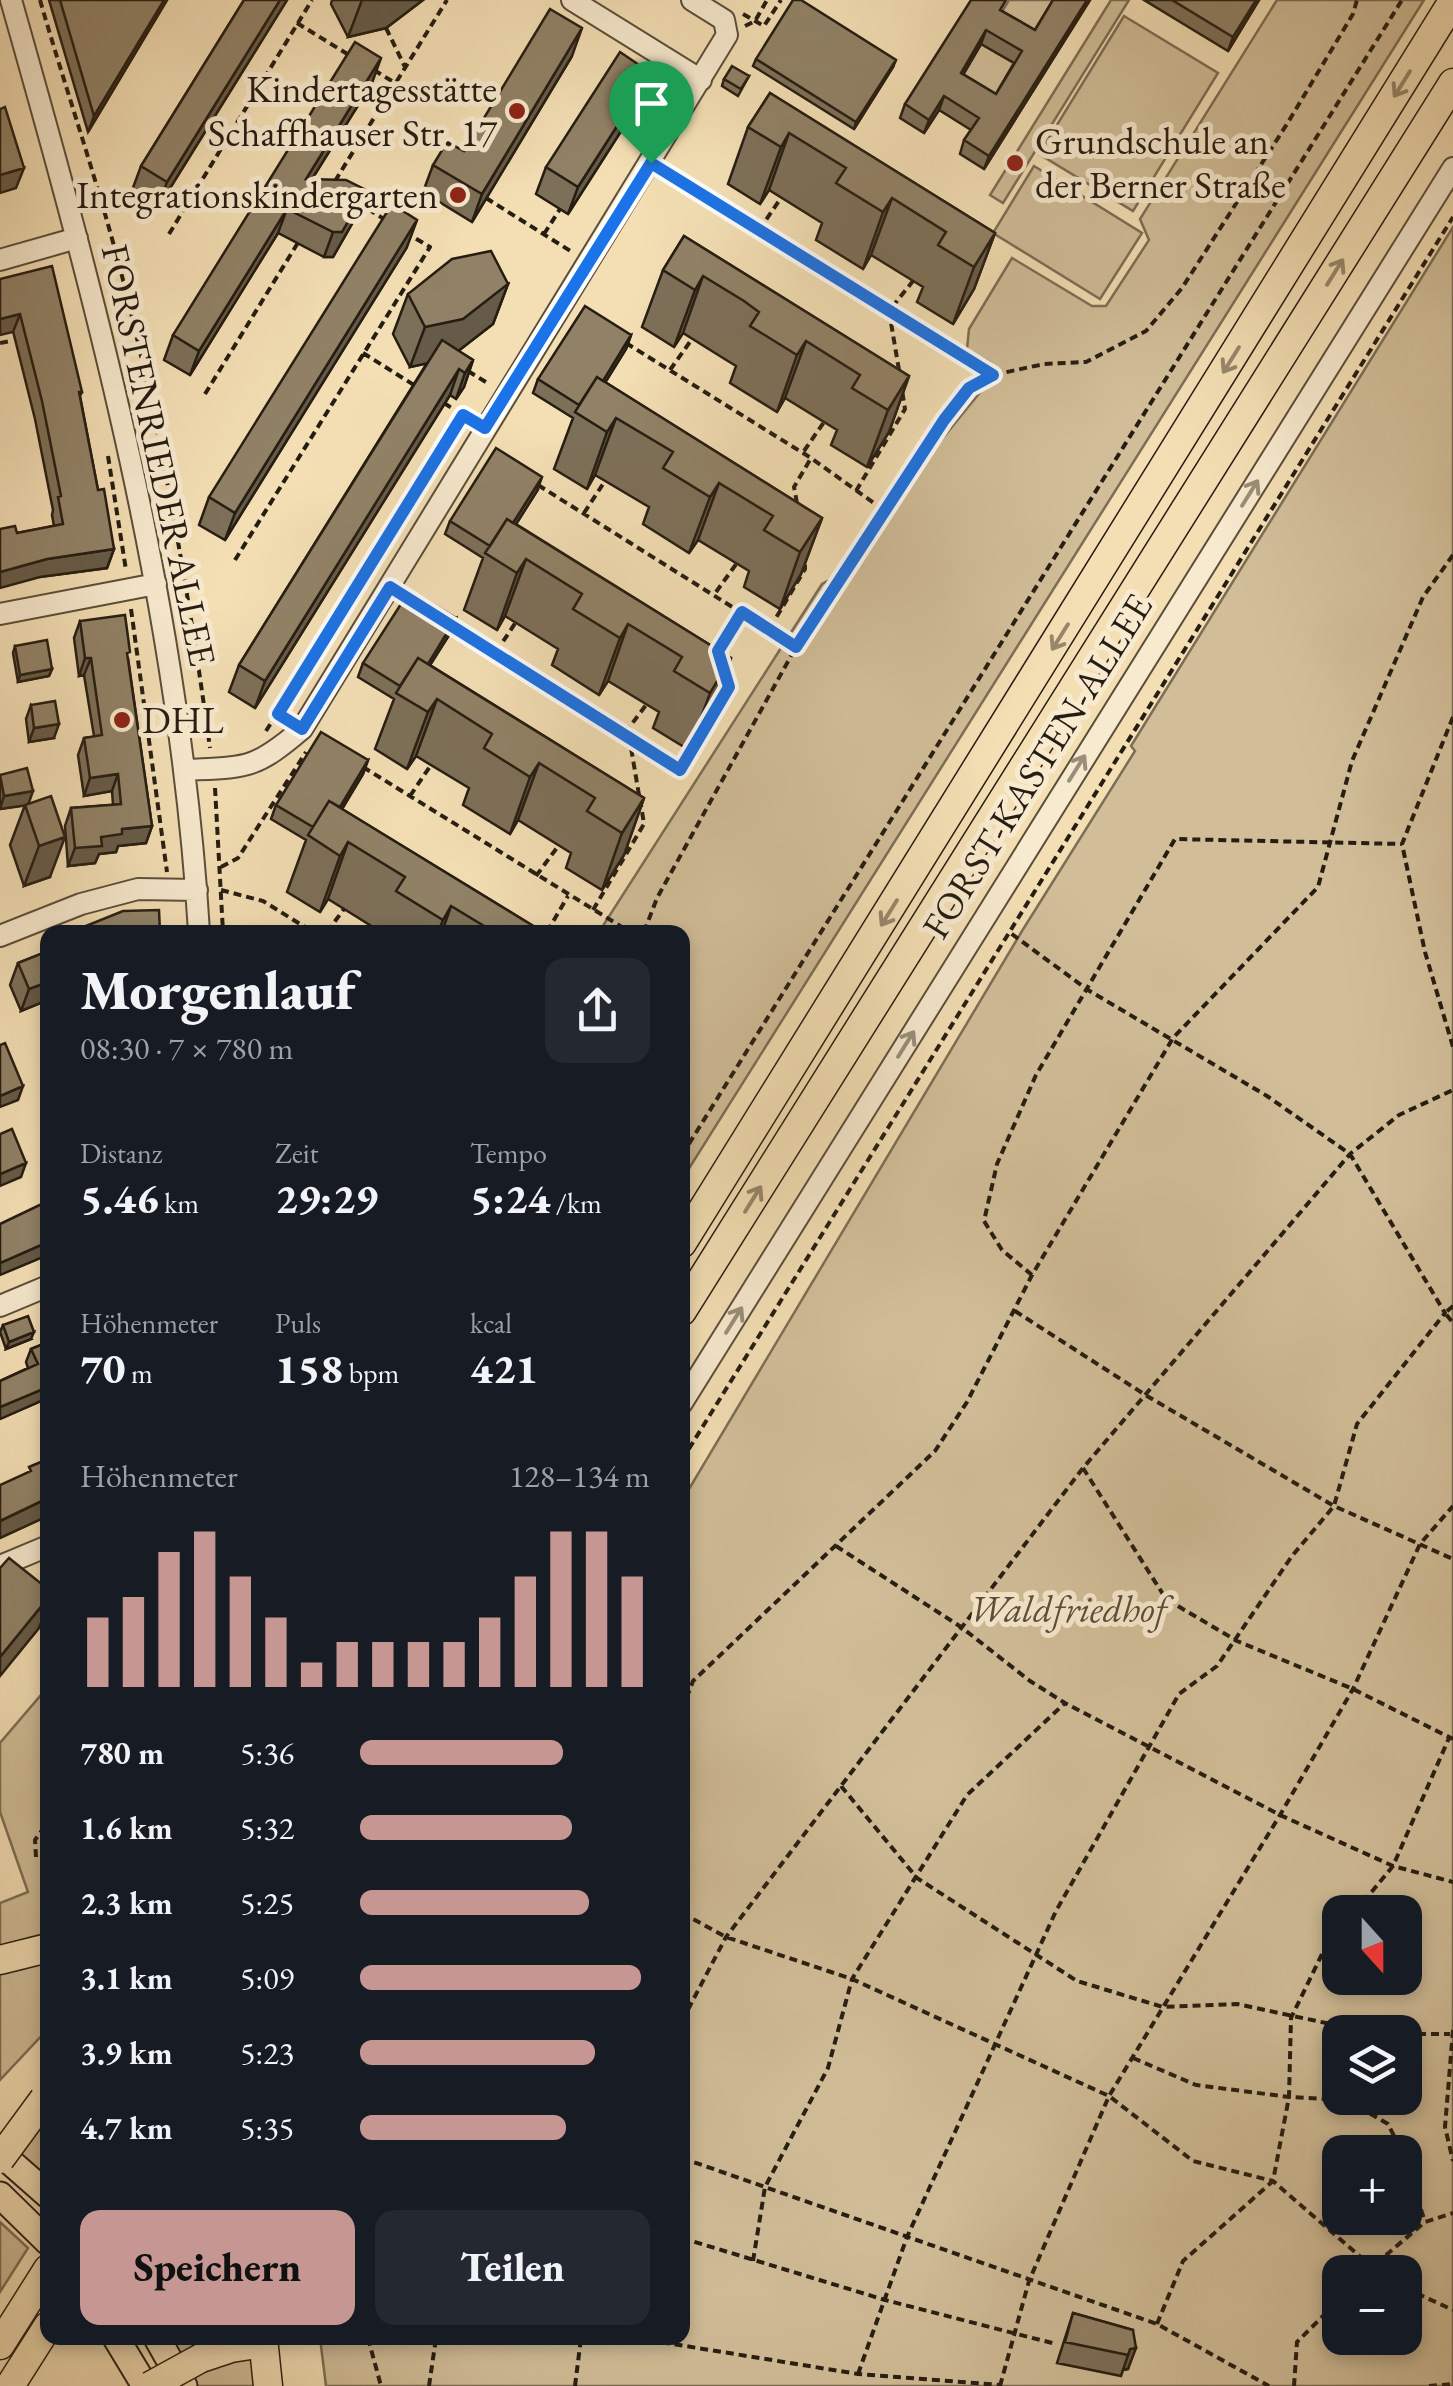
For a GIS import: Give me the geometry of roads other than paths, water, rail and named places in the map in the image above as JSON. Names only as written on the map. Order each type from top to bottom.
[{"type":"highway","points":[[690,1230],[1453,1]]},
{"type":"highway","points":[[690,1298],[1453,83]]},
{"type":"highway","points":[[0,1960],[40,1950]]},
{"type":"highway","points":[[0,2156],[40,2105]]},
{"type":"highway","points":[[4,2339],[40,2281]]},
{"type":"highway","points":[[10,2386],[40,2338]]},
{"type":"highway","points":[[148,2386],[201,2358],[242,2345]]},
{"type":"highway","points":[[264,2345],[268,2386]]},
{"type":"main road","points":[[0,2156],[40,2188]]},
{"type":"main road","points":[[0,2196],[40,2234]]},
{"type":"main road","points":[[121,2345],[148,2386]]},
{"type":"main road","points":[[161,2345],[184,2386]]},
{"type":"street","name":"FORSTENRIEDER ALLEE","points":[[12,0],[116,387],[156,584],[184,770],[198,925]]},
{"type":"street","points":[[572,0],[701,80]]},
{"type":"street","points":[[184,770],[251,766],[268,758],[302,729],[727,35],[724,20],[692,0]]},
{"type":"street","name":"FORST-KASTEN-ALLEE","points":[[690,1390],[1453,168]]},
{"type":"street","points":[[0,260],[77,238]]},
{"type":"street","points":[[0,614],[156,584]]},
{"type":"street","points":[[0,936],[81,904],[138,890],[196,890]]},
{"type":"street","points":[[0,1306],[40,1289]]},
{"type":"street","points":[[0,1566],[40,1549]]},
{"type":"place","name":"Kindertagesstätte Schaffhauser Str. 17","points":[[517,111]]},
{"type":"place","name":"Grundschule an der Berner Straße","points":[[1015,163]]},
{"type":"place","name":"Integrationskindergarten","points":[[458,195]]},
{"type":"place","name":"DHL","points":[[122,720]]},
{"type":"park label","name":"Waldfriedhof","points":[[1068,1609]]}]
